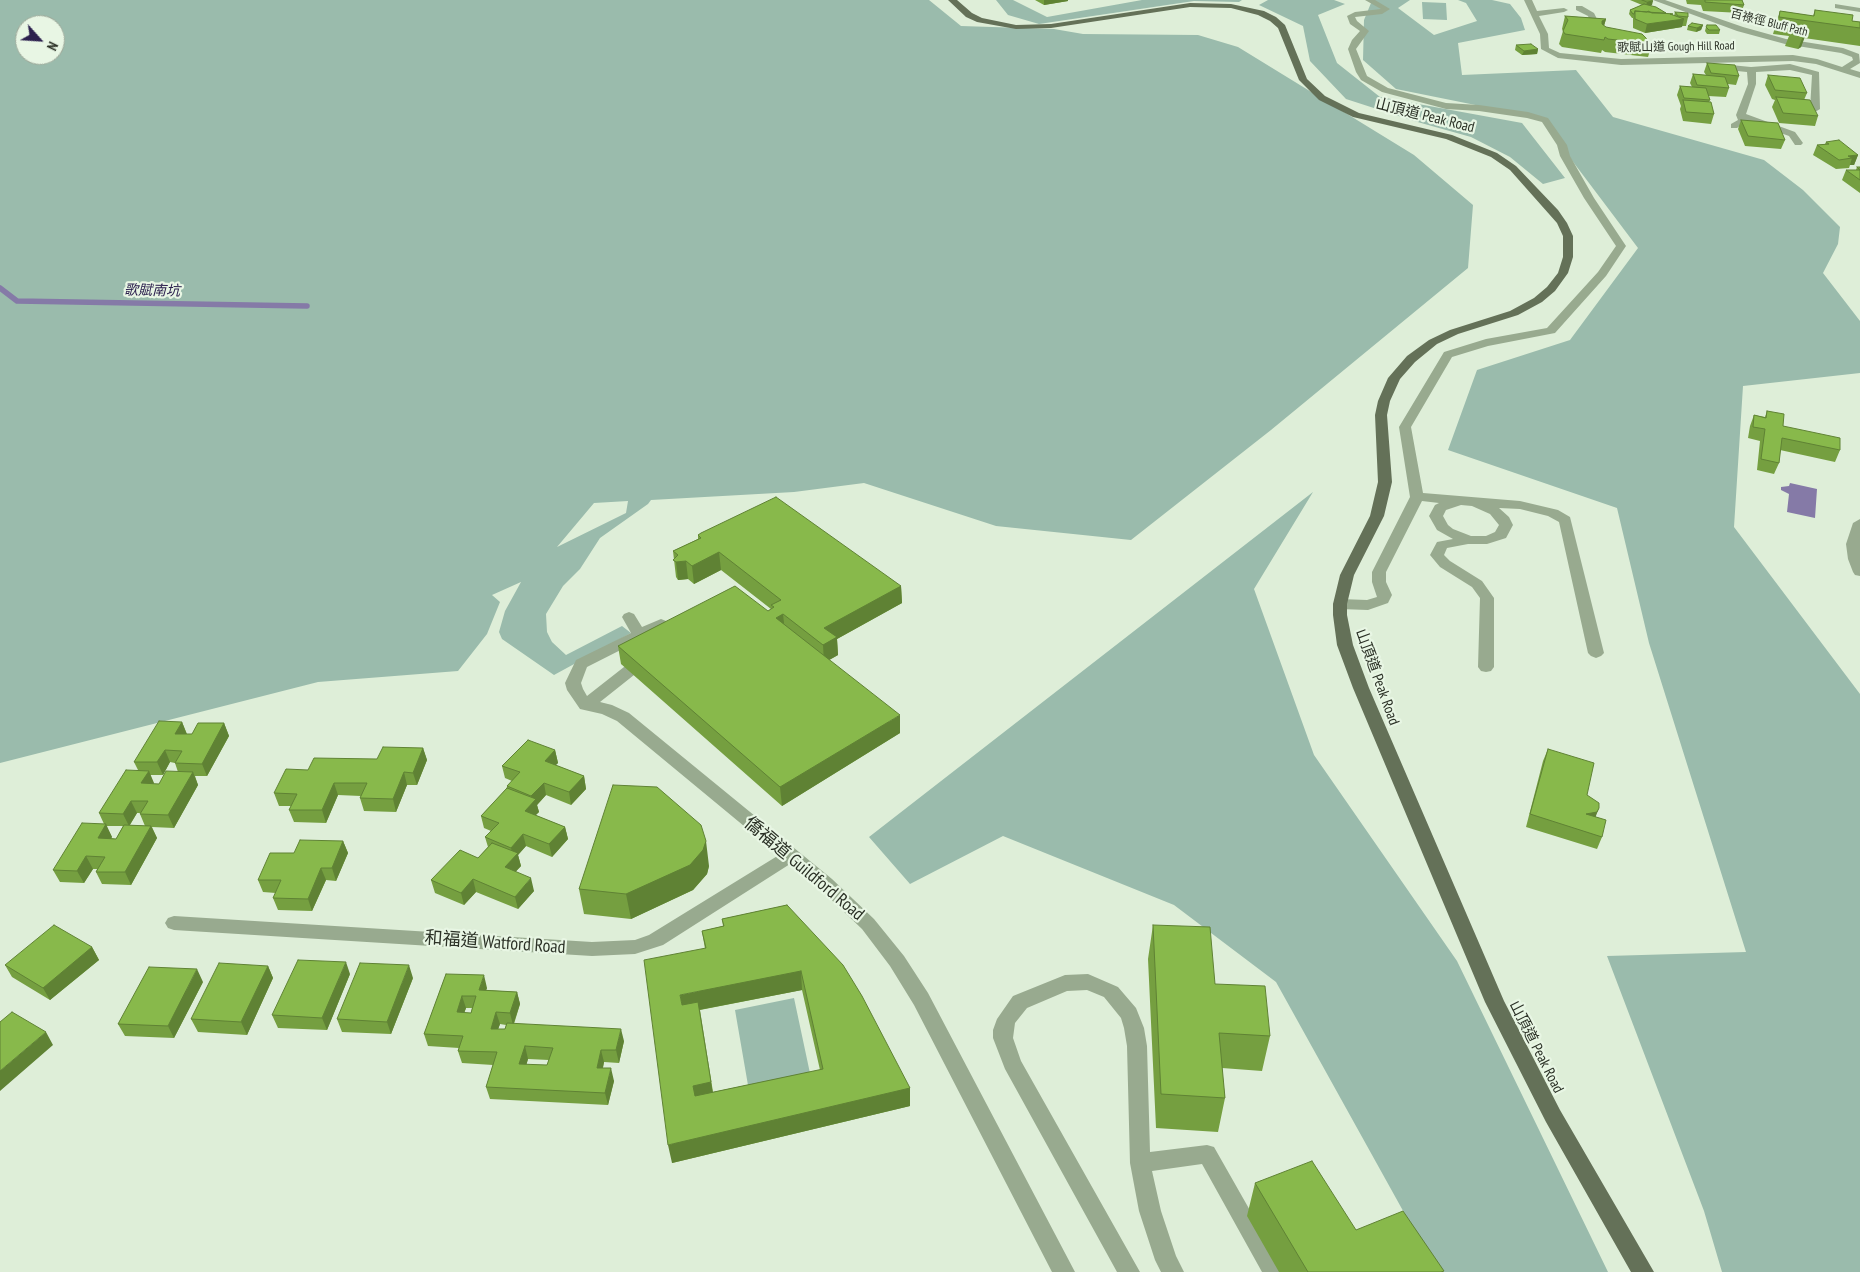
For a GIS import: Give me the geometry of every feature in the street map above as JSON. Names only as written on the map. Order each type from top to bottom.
[{"type":"main road","name":"山頂道 Peak Road","points":[[952,0],[969,14],[980,20],[1016,27],[1051,26],[1190,4],[1231,6],[1261,13],[1273,19],[1282,27],[1303,80],[1311,90],[1322,98],[1341,109],[1366,118],[1449,136],[1486,150],[1512,168],[1559,218],[1568,236],[1569,250],[1563,273],[1551,290],[1514,314],[1454,332],[1433,342],[1411,359],[1394,378],[1384,401],[1381,415],[1385,482],[1377,516],[1347,575],[1340,604],[1341,622],[1345,645],[1360,688],[1496,1002],[1553,1116],[1643,1272]]},
{"type":"street","points":[[1340,604],[1368,605],[1383,600],[1384,590],[1379,582],[1379,572],[1417,497],[1405,427],[1448,355],[1486,343],[1551,331],[1602,274],[1621,246],[1588,198],[1565,156],[1562,145],[1546,120],[1528,115],[1479,108],[1446,106],[1385,90],[1364,78],[1352,48],[1365,30],[1353,22],[1351,16],[1382,12],[1386,9],[1381,4],[1369,0]]},
{"type":"street","name":"歌賦山道 Gough Hill Road","points":[[1528,0],[1544,34],[1545,49],[1558,55],[1700,61],[1793,58],[1810,60],[1860,75]]},
{"type":"street","name":"百祿徑 Bluff Path","points":[[1662,2],[1736,28],[1785,41],[1854,55],[1857,58],[1857,62],[1844,69]]},
{"type":"street","points":[[1838,6],[1860,10]]},
{"type":"street","points":[[1579,8],[1591,15],[1597,28],[1606,38],[1613,40]]},
{"type":"street","points":[[1536,14],[1564,10]]},
{"type":"street","points":[[1736,28],[1750,26],[1786,32]]},
{"type":"street","points":[[1647,51],[1668,56],[1725,59]]},
{"type":"street","points":[[1700,61],[1722,68],[1751,70],[1790,67],[1808,70],[1816,74],[1815,109]]},
{"type":"street","points":[[1734,126],[1743,121],[1741,115],[1752,84],[1751,70]]},
{"type":"street","points":[[1741,115],[1792,134],[1798,143]]},
{"type":"street","points":[[1417,497],[1476,503],[1496,511],[1504,520],[1506,526],[1501,535],[1487,540],[1469,540],[1442,546],[1437,555],[1445,564],[1477,584],[1487,598],[1486,667]]},
{"type":"street","points":[[1469,540],[1448,532],[1442,527],[1436,516],[1440,508],[1449,503],[1461,501],[1520,505],[1553,513],[1565,520],[1596,653]]},
{"type":"street","points":[[1860,523],[1853,544],[1855,559],[1860,572]]},
{"type":"street","points":[[629,617],[639,635]]},
{"type":"street","points":[[629,671],[586,705],[575,690],[573,683],[581,664],[673,618]]},
{"type":"street","name":"僑福道 Guildford Road","points":[[586,705],[606,708],[622,717],[826,884],[862,918],[897,961],[921,999],[1064,1272]]},
{"type":"street","name":"和福道 Watford Road","points":[[174,923],[592,949],[635,947],[656,940],[790,856]]},
{"type":"street","points":[[1129,1272],[1006,1048],[1003,1030],[1012,1009],[1020,1002],[1055,986],[1076,982],[1088,982],[1100,986],[1111,992],[1129,1014],[1137,1046],[1140,1163],[1150,1211],[1166,1260],[1173,1272]]},
{"type":"street","points":[[1140,1163],[1207,1154],[1274,1272]]},
{"type":"green space","points":[[0,0],[929,0],[961,26],[1054,29],[1083,34],[1198,35],[1238,47],[1414,155],[1473,205],[1468,268],[1271,430],[1131,540],[996,526],[864,483],[794,492],[651,500],[600,538],[580,569],[563,586],[546,614],[547,632],[552,642],[566,655],[622,626],[631,633],[554,675],[502,639],[499,632],[505,611],[521,582],[492,595],[500,602],[487,634],[458,671],[318,682],[0,763]],"holes":[[[628,501],[626,513],[557,547],[594,503]]]},
{"type":"green space","points":[[996,0],[1013,0],[1047,17],[1142,0],[1242,0],[1239,2],[1194,1],[1039,24],[1008,15]]},
{"type":"green space","points":[[1268,0],[1334,0],[1345,4],[1318,15],[1337,63],[1380,97],[1522,123],[1565,178],[1543,184],[1510,157],[1471,137],[1346,99],[1310,61],[1303,26],[1259,5]]},
{"type":"green space","points":[[1367,0],[1410,0],[1398,8],[1434,35],[1477,21],[1466,3],[1458,0],[1492,0],[1510,4],[1521,18],[1525,30],[1458,43],[1462,75],[1576,70],[1613,117],[1764,160],[1803,190],[1840,227],[1838,244],[1823,273],[1860,321],[1860,373],[1743,386],[1734,527],[1860,694],[1860,1272],[1722,1272],[1704,1211],[1607,956],[1746,952],[1649,643],[1617,508],[1448,450],[1477,370],[1570,340],[1638,248],[1540,118],[1396,89],[1363,60],[1364,20],[1371,3]]},
{"type":"green space","points":[[1422,2],[1446,3],[1447,20],[1423,19]]},
{"type":"green space","points":[[1313,492],[1254,589],[1314,755],[1457,961],[1608,1272],[1437,1272],[1276,982],[1174,905],[1003,836],[910,884],[869,837]]},
{"type":"green space","points":[[794,998],[811,1078],[749,1091],[735,1010]]},
{"type":"shaded area","points":[[1790,483],[1817,489],[1815,518],[1787,512],[1789,494],[1781,490],[1781,487],[1789,486]]},
{"type":"building","points":[[1705,0],[1742,0],[1744,5],[1705,2]]},
{"type":"building","points":[[1644,4],[1656,7],[1666,13],[1635,11],[1633,14],[1630,10]]},
{"type":"building","points":[[1815,10],[1853,15],[1852,21],[1860,22],[1860,28],[1779,17],[1780,11],[1814,16]]},
{"type":"building","points":[[1635,11],[1673,14],[1670,14],[1684,19],[1647,24],[1635,19]]},
{"type":"building","points":[[1675,12],[1688,13],[1688,17],[1678,16]]},
{"type":"building","points":[[1565,16],[1606,19],[1602,21],[1602,24],[1606,27],[1642,34],[1652,44],[1608,39],[1605,37],[1604,40],[1565,34],[1563,31],[1568,20]]},
{"type":"building","points":[[1692,23],[1703,25],[1697,28],[1688,26]]},
{"type":"building","points":[[1707,25],[1716,25],[1720,30],[1709,30],[1706,27]]},
{"type":"building","points":[[1793,31],[1806,34],[1803,36],[1790,33]]},
{"type":"building","points":[[1531,44],[1538,49],[1524,51],[1516,45]]},
{"type":"building","points":[[1707,63],[1735,65],[1739,76],[1711,73]]},
{"type":"building","points":[[1693,74],[1725,77],[1729,88],[1697,85]]},
{"type":"building","points":[[1768,75],[1800,78],[1807,93],[1775,90]]},
{"type":"building","points":[[1680,86],[1706,88],[1710,100],[1684,98]]},
{"type":"building","points":[[1776,97],[1810,100],[1818,116],[1783,113]]},
{"type":"building","points":[[1683,100],[1711,102],[1714,114],[1686,112]]},
{"type":"building","points":[[1741,120],[1778,123],[1785,140],[1748,136]]},
{"type":"building","points":[[1839,140],[1858,155],[1848,156],[1852,158],[1839,160],[1817,145],[1829,144],[1826,142]]},
{"type":"building","points":[[1846,170],[1860,170],[1860,180]]},
{"type":"building","points":[[1767,411],[1784,414],[1783,426],[1840,438],[1840,450],[1782,438],[1779,463],[1761,459],[1765,429],[1753,427],[1754,415],[1766,418]]},
{"type":"building","points":[[776,497],[901,586],[824,628],[837,637],[823,645],[783,614],[776,618],[900,715],[780,787],[618,646],[735,586],[768,611],[774,607],[771,605],[781,600],[719,552],[692,566],[686,561],[676,562],[673,560],[678,555],[673,551],[701,538],[698,535],[701,533]]},
{"type":"building","points":[[159,721],[182,722],[175,734],[192,734],[198,723],[224,723],[202,764],[175,763],[182,751],[165,750],[157,762],[134,762]]},
{"type":"building","points":[[528,740],[555,750],[545,761],[584,776],[569,792],[544,783],[531,796],[507,786],[520,772],[502,766]]},
{"type":"building","points":[[383,747],[423,748],[413,773],[404,772],[393,799],[360,798],[367,783],[334,783],[322,810],[289,810],[297,794],[274,793],[286,769],[308,770],[314,758],[377,759]]},
{"type":"building","points":[[1548,749],[1594,763],[1587,795],[1599,803],[1599,808],[1597,812],[1586,814],[1606,820],[1602,837],[1530,814]]},
{"type":"building","points":[[126,770],[149,771],[141,783],[159,784],[166,771],[193,772],[168,815],[140,814],[148,801],[131,801],[123,814],[99,813]]},
{"type":"building","points":[[613,785],[657,787],[701,825],[706,841],[703,850],[690,865],[626,894],[579,889]]},
{"type":"building","points":[[507,788],[536,799],[525,811],[565,827],[549,844],[523,834],[511,848],[485,837],[499,823],[481,816]]},
{"type":"building","points":[[82,823],[106,824],[98,838],[116,839],[124,825],[151,826],[125,872],[96,872],[105,857],[86,856],[77,871],[53,870]]},
{"type":"building","points":[[300,840],[343,841],[332,868],[321,868],[308,899],[273,898],[281,880],[258,880],[270,853],[294,853]]},
{"type":"building","points":[[492,843],[518,853],[505,867],[531,878],[515,897],[473,879],[461,893],[431,880],[460,850],[478,858]]},
{"type":"building","points":[[787,905],[843,965],[862,996],[910,1088],[668,1145],[644,960],[706,948],[702,931],[724,926],[722,919]],"holes":[[[801,971],[823,1069],[695,1096],[693,1086],[711,1082],[698,1002],[682,1005],[680,995]]]},
{"type":"building","points":[[54,925],[92,947],[43,988],[5,965]]},
{"type":"building","points":[[1153,925],[1210,927],[1215,984],[1265,986],[1270,1036],[1219,1033],[1225,1098],[1161,1094]]},
{"type":"building","points":[[298,960],[346,962],[322,1018],[272,1015]]},
{"type":"building","points":[[219,963],[268,966],[241,1022],[191,1019]]},
{"type":"building","points":[[360,963],[409,965],[387,1022],[337,1019]]},
{"type":"building","points":[[149,967],[197,969],[168,1026],[118,1024]]},
{"type":"building","points":[[446,974],[484,975],[479,990],[517,992],[510,1013],[496,1012],[491,1029],[505,1029],[507,1023],[621,1029],[616,1050],[601,1050],[597,1068],[611,1068],[605,1093],[486,1087],[497,1052],[458,1051],[463,1036],[424,1034]],"holes":[[[462,996],[476,996],[471,1013],[457,1012]],[[525,1046],[553,1048],[547,1065],[519,1064]]]},
{"type":"building","points":[[12,1012],[46,1032],[0,1071],[0,1022]]},
{"type":"building","points":[[1312,1161],[1356,1230],[1403,1211],[1444,1271],[1308,1272],[1255,1183]]},
{"type":"waterway","name":"歌賦南坑","points":[[0,288],[17,301],[307,306]]}]
